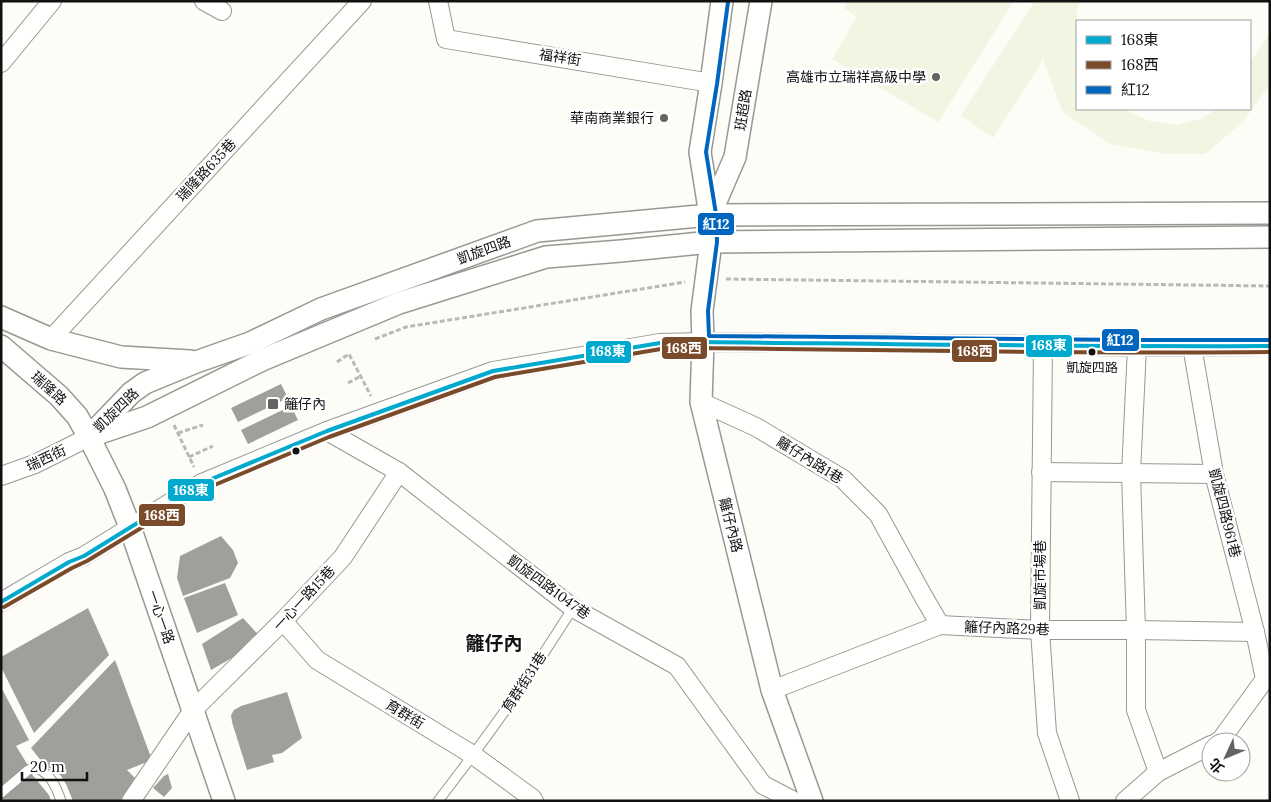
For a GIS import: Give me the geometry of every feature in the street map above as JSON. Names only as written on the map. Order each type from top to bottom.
[{"type":"street","points":[[1,63],[52,1]]},
{"type":"street","points":[[204,1],[222,11]]},
{"type":"street","name":"瑞隆路635巷","points":[[50,339],[362,1]]},
{"type":"street","name":"福祥街","points":[[438,1],[446,38],[711,83]]},
{"type":"street","name":"班超路","points":[[711,242],[710,215],[700,152],[722,1]]},
{"type":"street","name":"班超路","points":[[710,215],[735,157],[761,1]]},
{"type":"street","name":"凱旋四路","points":[[89,437],[131,393],[145,383],[250,343],[322,309],[537,231],[710,215],[1270,213]]},
{"type":"street","name":"凱旋四路","points":[[89,437],[147,416],[262,360],[399,304],[546,256],[711,242],[1270,237]]},
{"type":"street","name":"籬仔內路","points":[[711,242],[702,311],[701,402],[772,690],[812,801]]},
{"type":"street","points":[[1,316],[50,339],[121,358],[196,362]]},
{"type":"street","points":[[1,602],[69,562],[84,556],[202,483],[327,432],[493,371],[660,344],[703,342],[1137,347],[1270,346]]},
{"type":"street","name":"凱旋市場巷","points":[[1043,345],[1040,630],[1047,733],[1070,801]]},
{"type":"street","name":"瑞隆路","points":[[1,346],[59,396],[72,410],[89,437]]},
{"type":"street","name":"凱旋四路961巷","points":[[1192,346],[1214,474],[1267,679]]},
{"type":"street","points":[[1137,347],[1131,473],[1136,630],[1136,710],[1158,772]]},
{"type":"street","name":"籬仔內路1巷","points":[[701,402],[756,427],[843,479],[878,514],[940,625]]},
{"type":"street","name":"凱旋四路1047巷","points":[[327,432],[399,472],[573,608],[676,666],[763,785],[794,801]]},
{"type":"street","name":"瑞西街","points":[[1,476],[35,464],[89,437]]},
{"type":"street","name":"一心一路","points":[[89,437],[115,489],[130,527],[224,801]]},
{"type":"street","name":"一心一路15巷","points":[[131,801],[193,710],[283,621],[343,556],[399,472]]},
{"type":"street","points":[[1041,472],[1214,474]]},
{"type":"street","name":"育群街","points":[[283,621],[317,660],[473,756],[534,801]]},
{"type":"street","name":"籬仔內路29巷","points":[[772,690],[940,625],[1040,630],[1255,632]]},
{"type":"street","points":[[1226,732],[1267,679]]},
{"type":"street","points":[[1125,801],[1158,772],[1201,750]]},
{"type":"lane","name":"育群街31巷","points":[[438,801],[520,690],[573,608]]},
{"type":"lane","points":[[1,793],[34,767],[47,773],[57,788],[61,801]]},
{"type":"path","points":[[369,341],[406,327],[706,278],[1270,286]]},
{"type":"path","points":[[337,362],[349,354],[379,413]]},
{"type":"path","points":[[348,383],[361,376]]},
{"type":"path","points":[[171,419],[202,483]]},
{"type":"path","points":[[178,434],[203,425]]},
{"type":"path","points":[[189,457],[213,446]]},
{"type":"green space","points":[[846,1],[1014,1],[938,122],[832,59],[857,17],[844,8]]},
{"type":"green space","points":[[1035,1],[1081,1],[1077,9],[1076,20],[1076,110],[1125,110],[1149,121],[1176,125],[1201,119],[1215,110],[1251,110],[1251,61],[1270,32],[1270,84],[1243,122],[1205,154],[1166,154],[1110,144],[1063,112],[1043,60],[993,138],[961,115]]},
{"type":"building","name":"籬仔內","points":[[281,384],[288,398],[238,422],[231,408]]},
{"type":"building","name":"籬仔內","points":[[291,406],[298,420],[248,444],[241,430]]},
{"type":"building","points":[[221,536],[233,550],[238,563],[230,578],[183,596],[177,578],[180,556]]},
{"type":"building","points":[[225,583],[238,615],[197,633],[184,598]]},
{"type":"building","points":[[88,608],[109,655],[34,733],[1,667],[1,657]]},
{"type":"building","points":[[243,618],[263,640],[211,670],[202,644]]},
{"type":"building","points":[[115,660],[152,760],[127,770],[135,778],[120,801],[73,801],[61,776],[55,770],[46,767],[31,748]]},
{"type":"building","points":[[1,687],[29,740],[16,746],[29,767],[1,787]]},
{"type":"building","points":[[287,692],[302,738],[282,753],[272,755],[274,762],[247,770],[231,715],[234,710],[241,706]]},
{"type":"building","points":[[30,772],[49,795],[51,801],[1,801],[1,797]]},
{"type":"building","points":[[168,774],[172,788],[164,797],[153,788]]},
{"type":"transit line","name":"紅12","points":[[728,2],[706,152],[716,214],[717,242],[708,311],[709,336],[1270,340]]},
{"type":"transit line","name":"168東","points":[[1,602],[69,562],[84,556],[202,483],[327,431],[493,371],[660,343],[1270,346]]},
{"type":"transit line","name":"168西","points":[[4,607],[87,561],[205,489],[329,437],[495,377],[661,349],[1270,352]]},
{"type":"place","name":"高雄市立瑞祥高級中學","points":[[936,77]]},
{"type":"place","name":"華南商業銀行","points":[[664,118]]},
{"type":"place","name":"凱旋四路","points":[[1092,352]]},
{"type":"place","name":"籬仔內","points":[[273,404]]},
{"type":"district","name":"籬仔內","points":[[494,643]]}]
